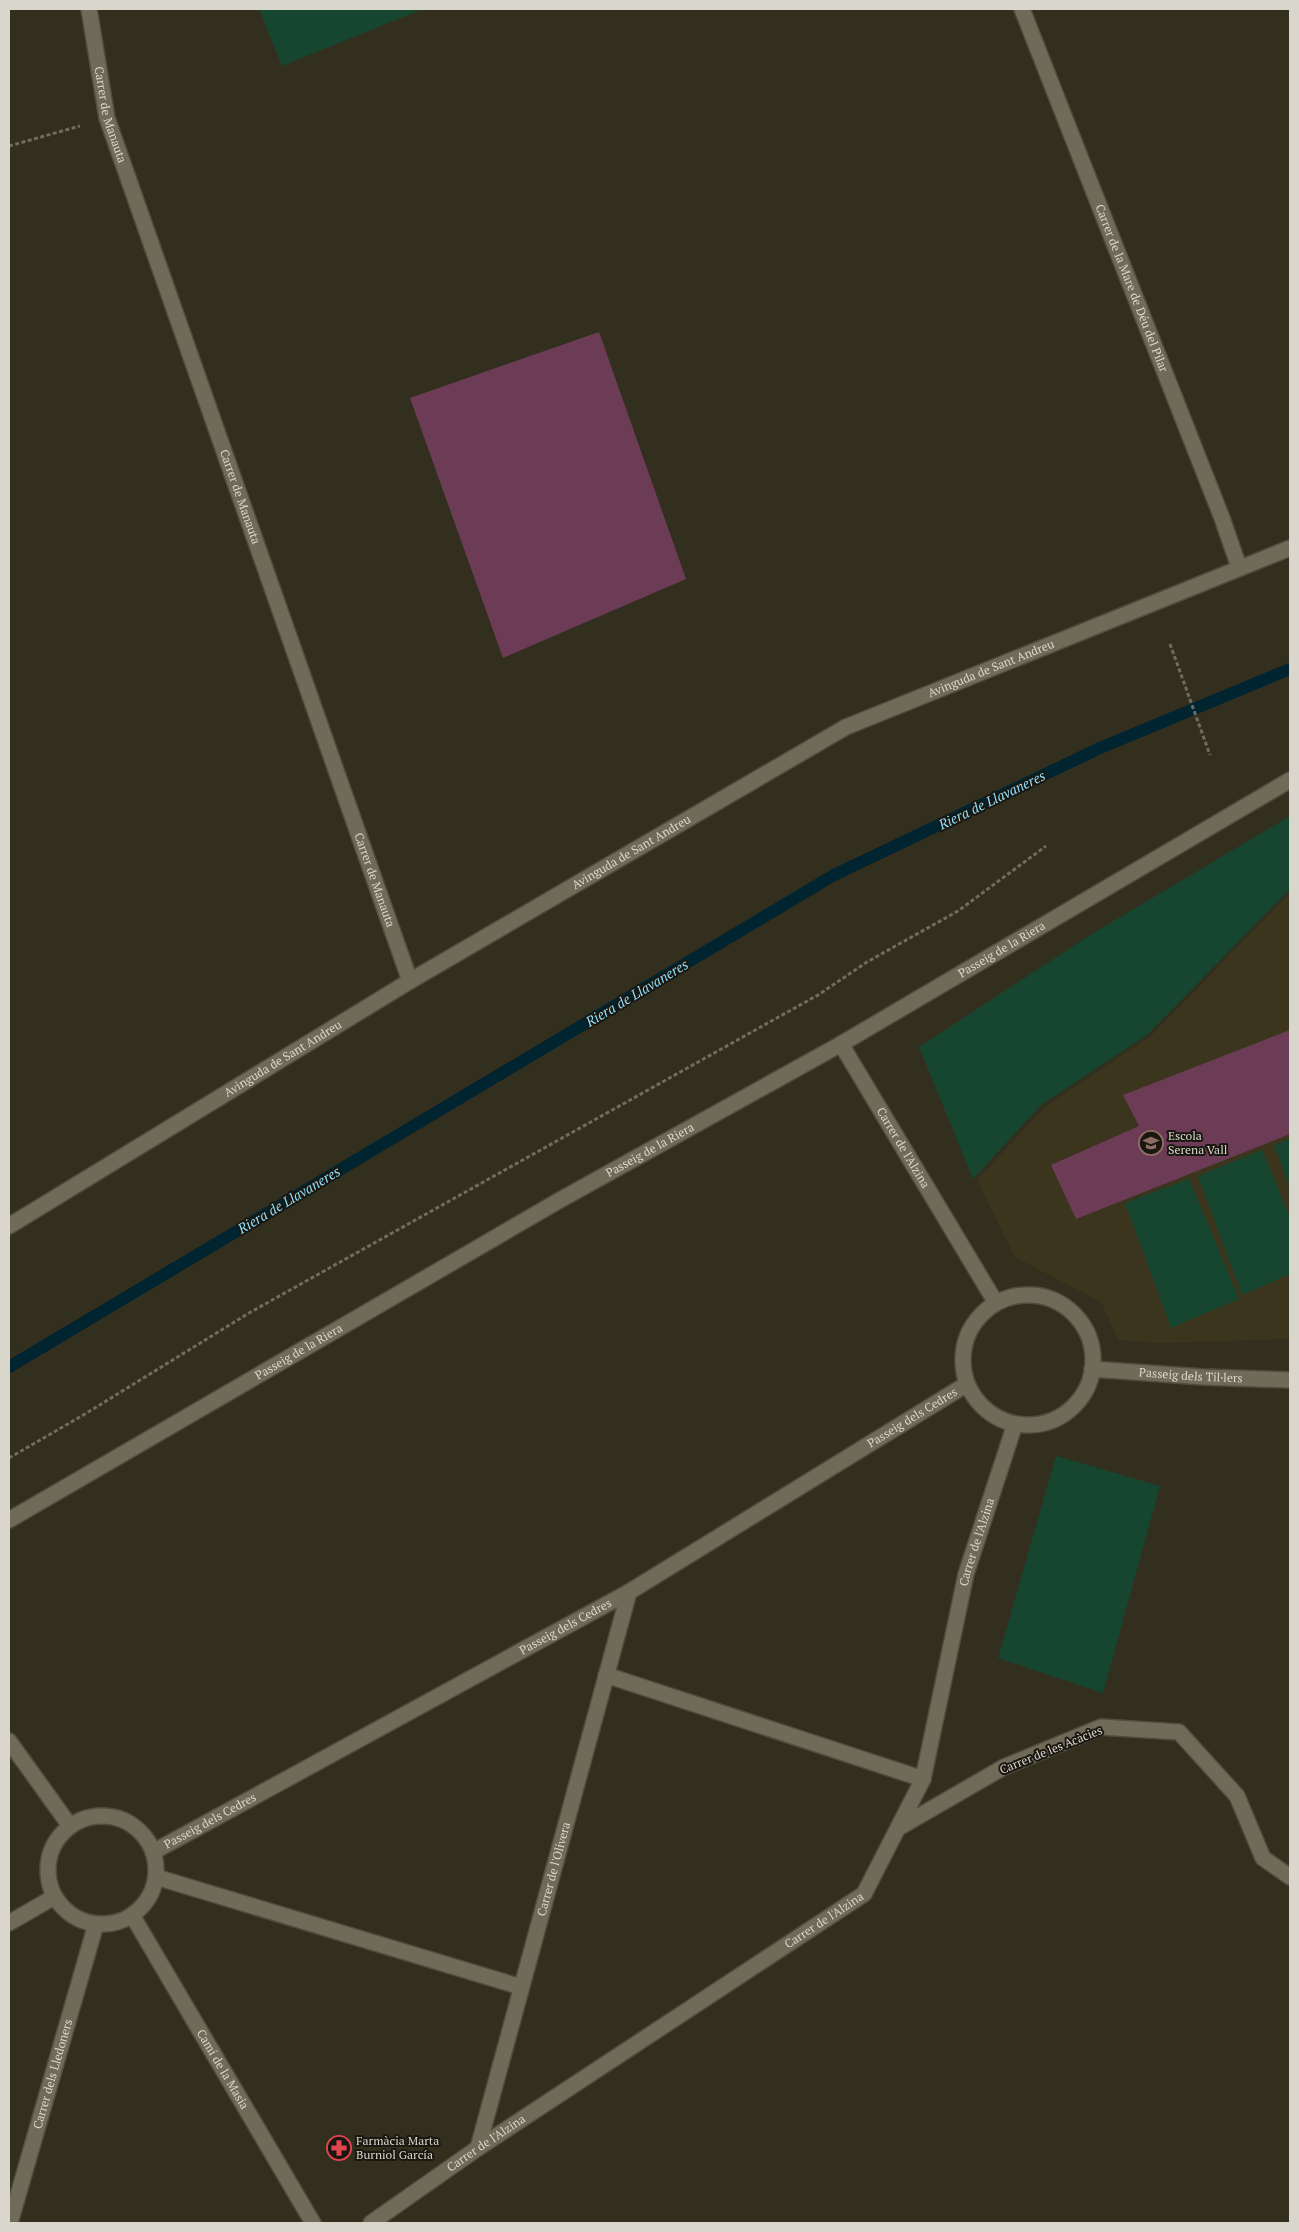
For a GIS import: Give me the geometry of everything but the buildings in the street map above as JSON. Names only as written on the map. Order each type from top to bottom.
[{"type":"street","name":"Carrer de Manauta","points":[[89,9],[107,118],[410,980]]},
{"type":"street","name":"Carrer de la Mare de Déu del Pilar","points":[[1022,9],[1222,518],[1239,567]]},
{"type":"street","name":"Avinguda de Sant Andreu","points":[[9,1226],[410,980],[846,727],[1290,548]]},
{"type":"street","name":"Passeig de la Riera","points":[[9,1520],[560,1200],[841,1044],[1290,780]]},
{"type":"street","name":"Carrer de l'Alzina","points":[[841,1044],[996,1303]]},
{"type":"street","points":[[1016,1296],[1035,1296],[1045,1297],[1064,1305],[1079,1319],[1090,1338],[1093,1359],[1092,1369],[1090,1381],[1080,1399],[1063,1415],[1040,1424],[1015,1424],[997,1417],[979,1403],[967,1384],[963,1358],[968,1336],[980,1317],[996,1303],[1016,1296]]},
{"type":"street","name":"Passeig dels Til·lers","points":[[1092,1369],[1203,1377],[1290,1380]]},
{"type":"street","name":"Passeig dels Cedres","points":[[153,1852],[629,1592],[967,1384]]},
{"type":"street","name":"Carrer de l'Alzina","points":[[371,2223],[478,2148],[864,1894],[923,1779],[966,1574],[1015,1424]]},
{"type":"street","name":"Carrer de l'Olivera","points":[[478,2148],[629,1592]]},
{"type":"street","points":[[606,1675],[923,1779]]},
{"type":"street","name":"Carrer de les Acàcies","points":[[900,1826],[1004,1768],[1101,1727],[1180,1732],[1237,1796],[1264,1858],[1290,1877]]},
{"type":"street","points":[[9,1741],[70,1826]]},
{"type":"street","points":[[90,1817],[113,1817],[133,1825],[142,1833],[153,1852],[156,1877],[148,1898],[142,1908],[115,1923],[96,1924],[76,1918],[60,1906],[54,1897],[47,1872],[49,1859],[56,1840],[70,1826],[90,1817]]},
{"type":"street","points":[[156,1877],[521,1987]]},
{"type":"street","points":[[9,1923],[54,1897]]},
{"type":"street","name":"Camí de la Masia","points":[[132,1915],[314,2223]]},
{"type":"street","name":"Carrer dels Lledoners","points":[[10,2223],[96,1924]]},
{"type":"path","points":[[9,146],[107,118]]},
{"type":"path","points":[[1170,644],[1210,755]]},
{"type":"path","points":[[9,1458],[85,1414],[249,1312],[818,995],[867,962],[958,911],[1046,846]]},
{"type":"shaded area","name":"Escola Serena Vall","points":[[1290,893],[1290,1339],[1160,1343],[1118,1340],[1101,1302],[1015,1257],[977,1180],[1045,1107],[1151,1036]]},
{"type":"green space","points":[[259,9],[423,9],[282,66]]},
{"type":"green space","points":[[1290,816],[1290,889],[1147,1035],[1041,1105],[973,1179],[919,1047],[1095,932]]},
{"type":"green space","points":[[1290,1139],[1290,1187],[1274,1145]]},
{"type":"green space","points":[[1262,1150],[1290,1218],[1290,1274],[1242,1295],[1198,1176]]},
{"type":"green space","points":[[1189,1179],[1239,1299],[1171,1328],[1125,1203]]},
{"type":"green space","points":[[1056,1456],[1160,1486],[1103,1693],[998,1658]]},
{"type":"waterway","name":"Riera de Llavaneres","points":[[9,1367],[834,875],[1100,748],[1290,669]]},
{"type":"place","name":"Escola Serena Vall","points":[[1151,1143]]},
{"type":"place","name":"Farmàcia Marta Burniol García","points":[[339,2148]]}]
